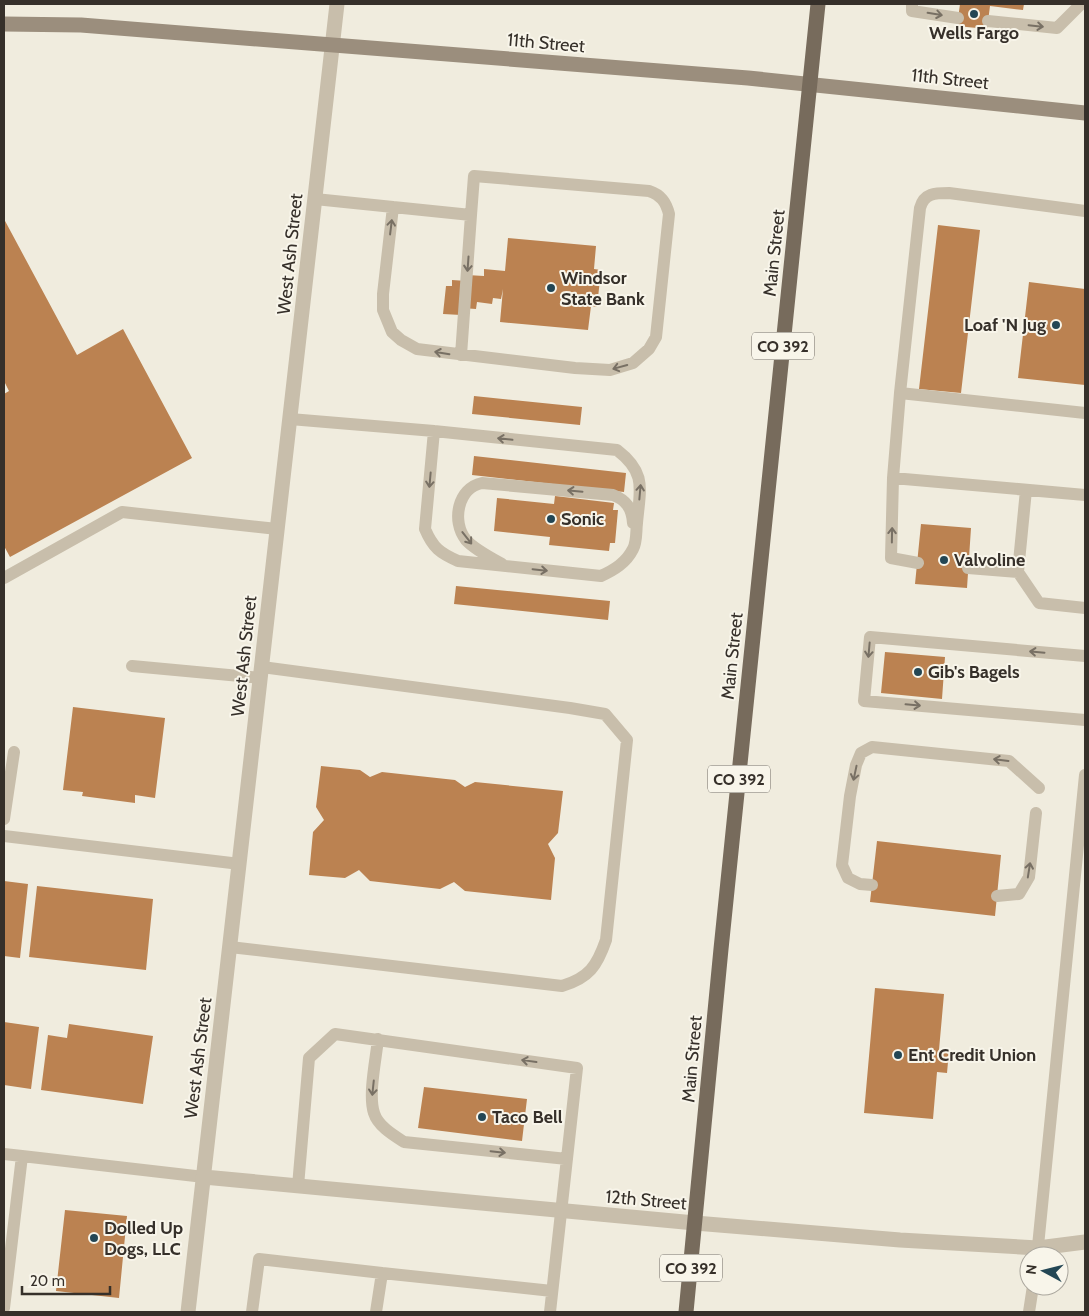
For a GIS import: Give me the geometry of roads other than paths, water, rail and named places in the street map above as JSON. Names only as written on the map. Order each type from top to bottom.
[{"type":"main road","name":"Main Street","points":[[686,1312],[725,910],[818,4]]},
{"type":"street","name":"West Ash Street","points":[[188,1312],[337,4]]},
{"type":"street","name":"11th Street","points":[[4,24],[81,25],[810,84],[1085,113]]},
{"type":"street","name":"12th Street","points":[[204,1177],[695,1223],[1019,1250]]},
{"type":"street","name":"12th Street","points":[[1066,1246],[1085,1242]]},
{"type":"lane","points":[[988,21],[1057,28],[1081,4]]},
{"type":"lane","points":[[912,7],[958,18]]},
{"type":"lane","points":[[393,207],[383,294],[383,310],[392,332],[400,340],[417,349],[461,355],[594,370],[610,370],[633,363],[649,349],[656,337],[669,214],[666,204],[658,194],[649,192],[474,176],[461,355]]},
{"type":"lane","points":[[918,563],[891,558],[893,478],[900,393],[920,208],[925,198],[932,194],[949,193],[1085,211]]},
{"type":"lane","points":[[315,198],[472,215]]},
{"type":"lane","points":[[900,393],[1085,413]]},
{"type":"lane","points":[[290,419],[434,431],[617,450],[628,458],[636,470],[641,484],[634,548],[627,559],[615,570],[601,576],[458,561],[442,554],[430,541],[425,529],[434,431]]},
{"type":"lane","points":[[893,478],[1085,495]]},
{"type":"lane","points":[[506,566],[466,540],[458,522],[460,499],[476,484],[613,495],[622,498],[630,507],[633,515],[634,548]]},
{"type":"lane","points":[[1026,490],[1018,572],[1039,602],[1085,608]]},
{"type":"lane","points":[[4,578],[122,512],[277,529]]},
{"type":"lane","points":[[968,568],[1018,572]]},
{"type":"lane","points":[[1085,656],[870,637],[864,700],[1085,720]]},
{"type":"lane","points":[[132,666],[261,672],[570,708],[605,714],[627,740],[606,940],[599,959],[588,974],[575,982],[562,986],[230,947]]},
{"type":"lane","points":[[872,885],[860,884],[848,878],[842,865],[850,796],[856,765],[861,754],[872,747],[1009,761],[1039,788]]},
{"type":"lane","points":[[4,819],[14,752]]},
{"type":"lane","points":[[1038,1246],[1081,862],[1085,775]]},
{"type":"lane","points":[[996,896],[1019,894],[1029,877],[1036,813]]},
{"type":"lane","points":[[4,836],[240,864]]},
{"type":"lane","points":[[298,1186],[309,1058],[335,1034],[577,1068],[550,1312]]},
{"type":"lane","points":[[378,1039],[372,1100],[374,1114],[382,1126],[404,1142],[567,1159]]},
{"type":"lane","points":[[4,1154],[204,1177]]},
{"type":"lane","points":[[4,1308],[22,1156]]},
{"type":"lane","points":[[252,1312],[260,1259],[552,1291]]},
{"type":"lane","points":[[376,1312],[382,1272]]},
{"type":"lane","points":[[1029,1312],[1031,1296]]},
{"type":"place","name":"Wells Fargo","points":[[974,14]]},
{"type":"place","name":"Windsor State Bank","points":[[551,288]]},
{"type":"place","name":"Loaf 'N Jug","points":[[1056,325]]},
{"type":"place","name":"Sonic","points":[[551,519]]},
{"type":"place","name":"Valvoline","points":[[944,560]]},
{"type":"place","name":"Gib's Bagels","points":[[918,672]]},
{"type":"place","name":"Ent Credit Union","points":[[898,1055]]},
{"type":"place","name":"Taco Bell","points":[[482,1117]]},
{"type":"place","name":"Dolled Up Dogs, LLC","points":[[94,1238]]}]
